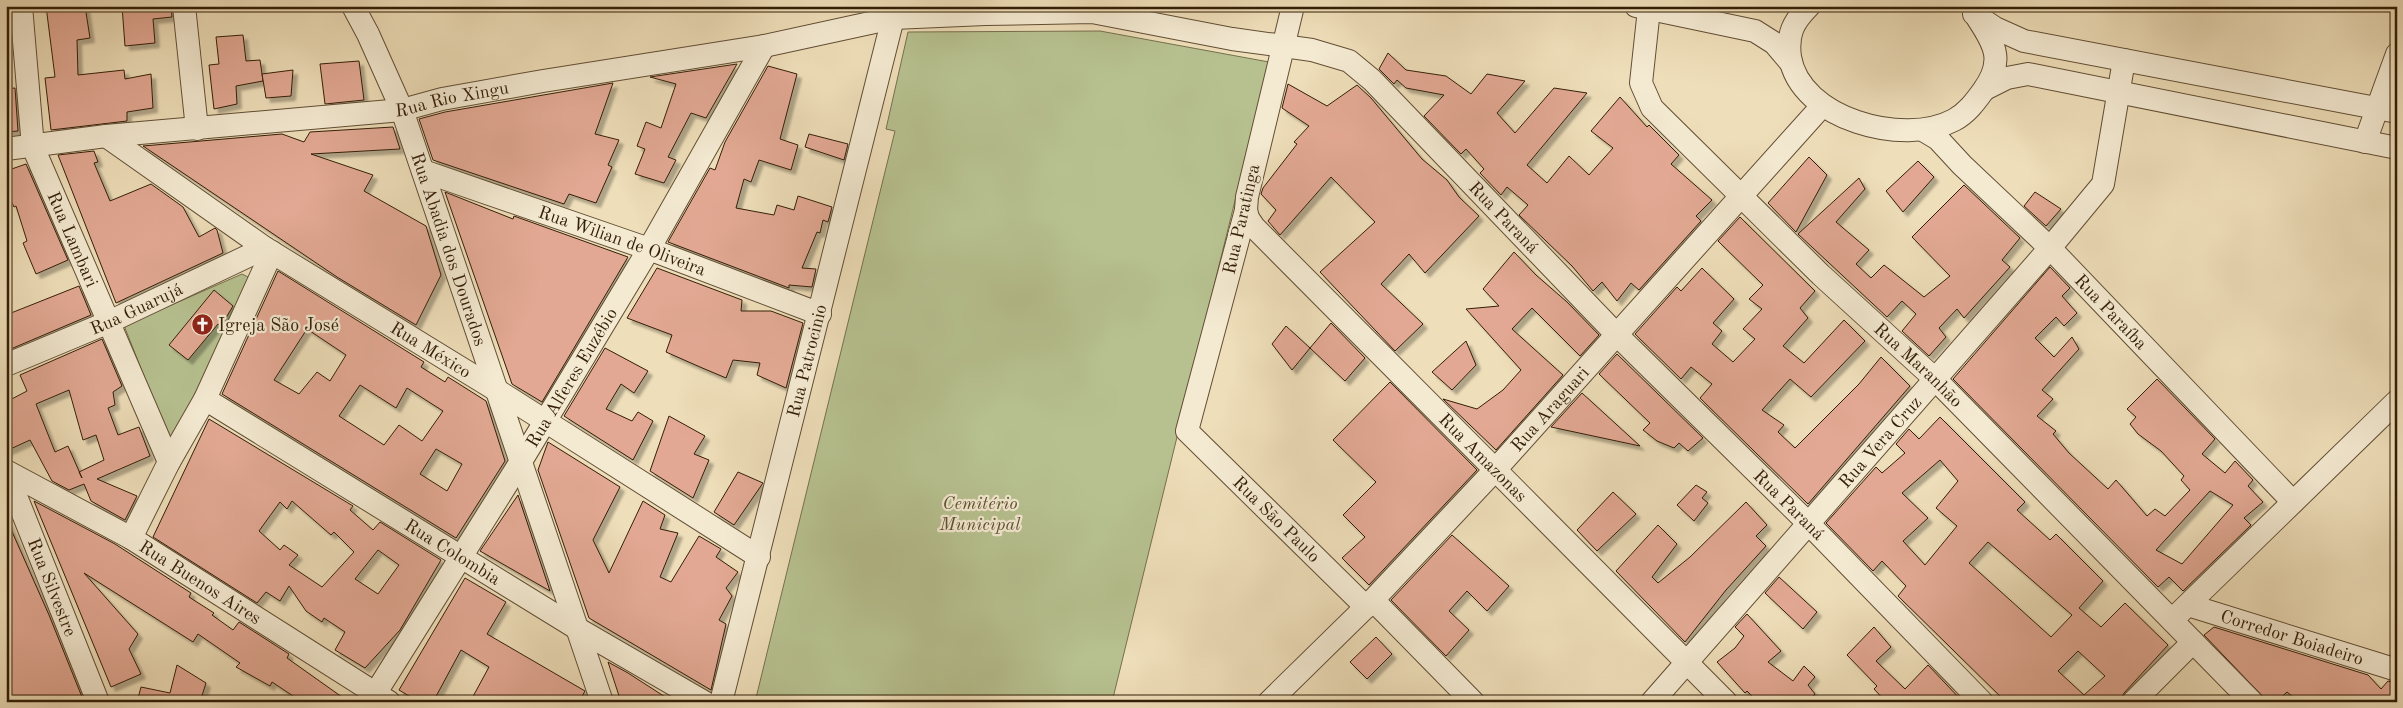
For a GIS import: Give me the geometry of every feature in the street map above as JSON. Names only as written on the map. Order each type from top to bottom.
[{"type":"street","name":"Rua Lambari","points":[[21,6],[34,147],[169,462]]},
{"type":"street","points":[[184,6],[197,129]]},
{"type":"street","name":"Rua Abadia dos Dourados","points":[[353,6],[368,34],[402,110],[602,702]]},
{"type":"street","name":"Rua Paratinga","points":[[1187,431],[1246,210],[1247,197],[1293,6]]},
{"type":"street","points":[[1809,6],[1793,26],[1788,40],[1791,63],[1798,79],[1822,106],[1845,118],[1885,128],[1923,130],[1953,120],[1973,106],[1985,88],[1996,64],[1996,50],[1971,9]]},
{"type":"street","points":[[1642,8],[1755,31],[1774,43],[1791,63]]},
{"type":"street","name":"Rua Maranhão","points":[[1642,8],[1641,83],[1652,108],[1821,275],[1935,379],[2180,613],[2193,642],[2252,702]]},
{"type":"street","name":"Rua Paraná","points":[[893,18],[1093,9],[1232,39],[1282,46],[1349,61],[1359,68],[1617,335],[1808,523],[1982,702]]},
{"type":"street","points":[[1971,9],[1995,28],[2024,41],[2387,110]]},
{"type":"street","name":"Rua Rio Xingu","points":[[6,149],[34,147],[106,136],[402,110],[442,99],[534,82],[764,46],[893,18]]},
{"type":"street","name":"Rua Patrocinio","points":[[721,702],[893,18]]},
{"type":"street","name":"Rua Alferes Euzébio","points":[[378,699],[461,557],[650,249],[764,46]]},
{"type":"street","points":[[2365,142],[2387,110],[2397,54]]},
{"type":"street","name":"Rua Vera Cruz","points":[[1652,702],[2050,248],[2103,184],[2124,60]]},
{"type":"street","points":[[1985,88],[2007,78],[2028,74],[2397,148]]},
{"type":"street","name":"Rua Araguari","points":[[1269,702],[1369,604],[1495,470],[1822,106]]},
{"type":"street","name":"Rua Paraíba","points":[[1923,130],[1938,139],[1962,165],[2050,248],[2293,502]]},
{"type":"street","name":"Rua México","points":[[106,136],[269,250],[498,391],[759,557]]},
{"type":"street","name":"Rua Wilian de Oliveira","points":[[423,171],[650,249],[820,314]]},
{"type":"street","name":"Rua Amazonas","points":[[1246,210],[1254,227],[1726,702]]},
{"type":"street","points":[[131,538],[169,462],[205,399],[269,250]]},
{"type":"street","name":"Rua Guarujá","points":[[6,365],[109,322],[269,250]]},
{"type":"street","name":"Rua Colombia","points":[[205,399],[578,629],[704,702]]},
{"type":"street","points":[[2180,613],[2397,401]]},
{"type":"street","name":"Rua São Paulo","points":[[1187,431],[1473,702]]},
{"type":"street","name":"Rua Buenos Aires","points":[[6,471],[131,538],[378,699]]},
{"type":"street","name":"Rua Silvestre","points":[[6,471],[98,702]]},
{"type":"street","name":"Corredor Boiadeiro","points":[[2180,613],[2397,670]]},
{"type":"street","points":[[2133,702],[2193,642]]},
{"type":"green space","name":"Cemitério Municipal","points":[[1100,31],[1269,62],[1112,702],[755,702],[895,131],[886,129],[908,32]]},
{"type":"green space","points":[[242,274],[250,278],[177,436],[168,437],[125,328],[126,325]]},
{"type":"building","points":[[46,6],[85,6],[90,38],[77,40],[78,75],[124,70],[125,79],[151,74],[153,108],[127,112],[127,121],[51,130],[45,78],[55,77]]},
{"type":"building","points":[[122,6],[171,6],[172,17],[153,19],[155,43],[125,46]]},
{"type":"building","points":[[243,35],[246,61],[260,60],[263,81],[236,86],[237,104],[214,109],[209,65],[219,64],[216,37]]},
{"type":"building","points":[[1388,53],[1406,70],[1446,76],[1471,94],[1487,74],[1525,81],[1497,113],[1515,133],[1554,88],[1587,93],[1527,165],[1547,183],[1569,156],[1589,175],[1613,148],[1591,131],[1620,97],[1647,127],[1649,125],[1679,155],[1671,164],[1712,200],[1696,216],[1701,221],[1639,290],[1631,283],[1617,301],[1602,282],[1593,291],[1572,266],[1519,215],[1528,205],[1507,187],[1501,195],[1480,173],[1484,169],[1466,149],[1461,154],[1424,116],[1444,95],[1406,88],[1397,80],[1394,84],[1379,69]]},
{"type":"building","points":[[359,61],[364,100],[325,104],[320,64]]},
{"type":"building","points":[[737,64],[706,118],[691,113],[668,157],[676,160],[664,183],[635,174],[645,149],[637,146],[646,122],[661,128],[676,84],[650,77]]},
{"type":"building","points":[[768,66],[797,74],[780,139],[798,145],[791,170],[759,160],[751,182],[744,179],[736,208],[774,215],[777,205],[794,210],[798,196],[832,207],[828,222],[823,220],[820,233],[817,232],[802,268],[816,269],[812,287],[789,285],[789,288],[668,242],[710,168],[715,170],[725,142]]},
{"type":"building","points":[[293,70],[291,96],[266,98],[262,74]]},
{"type":"building","points":[[613,83],[595,134],[619,140],[608,165],[612,167],[596,203],[569,194],[564,204],[433,160],[419,119],[445,112]]},
{"type":"building","points":[[1288,84],[1327,106],[1357,85],[1371,98],[1422,159],[1447,180],[1459,197],[1479,216],[1425,273],[1409,254],[1381,284],[1423,324],[1395,351],[1320,272],[1375,222],[1331,177],[1280,235],[1268,221],[1276,210],[1261,194],[1263,188],[1297,144],[1294,142],[1309,126],[1282,108]]},
{"type":"building","points":[[15,88],[18,131],[6,132],[6,89]]},
{"type":"building","points":[[393,127],[400,149],[311,154],[373,175],[364,191],[426,226],[441,275],[416,325],[337,277],[143,146],[282,134],[304,142],[310,132]]},
{"type":"building","points":[[809,134],[848,144],[844,160],[805,147]]},
{"type":"building","points":[[94,151],[98,162],[94,163],[110,201],[151,184],[183,207],[199,237],[215,228],[223,253],[116,303],[58,155]]},
{"type":"building","points":[[1809,157],[1827,175],[1796,232],[1768,203]]},
{"type":"building","points":[[1918,161],[1934,177],[1903,212],[1886,191]]},
{"type":"building","points":[[26,164],[68,260],[36,274],[23,243],[27,241],[16,206],[14,207],[6,190],[6,171]]},
{"type":"building","points":[[1859,178],[1865,189],[1836,222],[1869,250],[1856,264],[1871,278],[1884,265],[1924,297],[1950,276],[1912,237],[1964,185],[2020,238],[2002,260],[2010,267],[1964,318],[1957,309],[1939,328],[1946,337],[1929,356],[1902,331],[1916,314],[1902,301],[1887,317],[1798,234]]},
{"type":"building","points":[[445,192],[513,219],[514,216],[628,257],[542,402],[512,384]]},
{"type":"building","points":[[2035,192],[2061,209],[2046,226],[2024,206]]},
{"type":"building","points":[[1740,217],[1815,291],[1800,308],[1808,318],[1783,346],[1804,363],[1844,320],[1865,341],[1811,397],[1790,379],[1762,410],[1784,425],[1778,432],[1795,448],[1859,384],[1881,357],[1910,386],[1808,504],[1700,398],[1712,384],[1691,367],[1681,379],[1635,334],[1677,287],[1681,291],[1702,268],[1734,299],[1713,323],[1722,331],[1712,344],[1733,362],[1755,339],[1743,329],[1762,309],[1749,299],[1763,285],[1718,241]]},
{"type":"building","points":[[1514,252],[1599,335],[1580,356],[1532,308],[1512,329],[1563,375],[1496,450],[1443,399],[1477,409],[1503,390],[1521,370],[1466,309],[1499,306],[1483,289]]},
{"type":"building","points":[[2050,267],[2070,288],[2062,296],[2077,313],[2064,326],[2056,317],[2035,338],[2054,357],[2072,337],[2079,349],[2042,390],[2053,399],[2037,416],[2056,431],[2053,434],[2069,453],[2108,489],[2116,480],[2147,516],[2155,509],[2165,516],[2190,490],[2181,480],[2184,476],[2161,451],[2138,434],[2130,424],[2136,417],[2127,409],[2157,379],[2215,439],[2202,454],[2225,473],[2235,461],[2253,480],[2248,486],[2263,502],[2244,518],[2251,525],[2183,591],[2169,577],[2158,587],[1953,379]],"holes":[[[2210,491],[2233,505],[2182,564],[2156,550]]]},
{"type":"building","points":[[657,268],[742,300],[741,311],[771,311],[803,323],[786,388],[757,375],[760,363],[733,360],[726,378],[700,367],[666,352],[672,335],[627,318]]},
{"type":"building","points":[[278,271],[424,362],[421,367],[445,382],[448,377],[486,401],[505,461],[456,538],[222,394]],"holes":[[[307,329],[346,355],[330,381],[317,372],[299,394],[274,380]],[[360,385],[396,408],[407,388],[443,411],[422,441],[399,425],[384,445],[339,416]],[[436,449],[462,464],[447,491],[420,474]]]},
{"type":"building","points":[[79,286],[91,315],[6,351],[6,315]]},
{"type":"building","name":"Igreja São José","points":[[214,290],[233,306],[221,326],[218,324],[188,360],[169,345]]},
{"type":"building","points":[[1331,323],[1365,358],[1345,381],[1310,348]]},
{"type":"building","points":[[1286,326],[1310,348],[1292,370],[1272,344]]},
{"type":"building","points":[[102,339],[122,386],[113,392],[115,405],[108,408],[118,435],[139,427],[150,456],[97,479],[137,496],[125,520],[91,501],[84,484],[69,490],[52,481],[30,440],[6,451],[6,402],[27,391],[20,375]],"holes":[[[69,390],[83,440],[96,435],[104,460],[79,472],[68,446],[55,452],[36,404]]]},
{"type":"building","points":[[1466,341],[1476,365],[1452,390],[1432,372]]},
{"type":"building","points":[[605,348],[648,371],[634,393],[621,384],[606,409],[632,421],[638,412],[653,421],[633,460],[564,416]]},
{"type":"building","points":[[1617,354],[1703,438],[1688,451],[1679,443],[1674,448],[1657,441],[1643,430],[1650,423],[1599,374]]},
{"type":"building","points":[[1390,382],[1477,470],[1369,585],[1342,558],[1365,537],[1343,515],[1376,482],[1333,440]]},
{"type":"building","points":[[1582,393],[1640,446],[1551,427]]},
{"type":"building","points":[[669,416],[705,436],[694,454],[709,460],[693,498],[650,471]]},
{"type":"building","points":[[1940,417],[2025,502],[2017,510],[2050,540],[2056,534],[2103,581],[2079,608],[2101,627],[2125,603],[2168,645],[2124,693],[2120,702],[2006,702],[1898,596],[1906,586],[1882,561],[1873,571],[1826,523],[1876,467],[1882,473],[1905,453],[1896,444],[1909,429],[1919,439]],"holes":[[[1940,460],[1958,481],[1936,508],[1957,526],[1925,565],[1903,541],[1928,518],[1902,493]],[[1988,542],[2072,615],[2051,637],[1969,563]],[[2078,651],[2105,676],[2084,695],[2058,671]]]},
{"type":"building","points":[[209,419],[353,506],[350,510],[373,530],[380,522],[441,560],[400,630],[365,668],[335,650],[345,632],[324,618],[322,622],[306,611],[289,586],[280,601],[266,592],[257,603],[153,537]],"holes":[[[292,501],[331,535],[334,532],[354,552],[322,587],[289,565],[298,555],[284,545],[280,550],[259,531],[280,502],[287,509]],[[378,550],[399,565],[378,594],[355,579]]]},
{"type":"building","points":[[548,442],[620,487],[593,540],[609,573],[643,501],[665,515],[660,529],[678,533],[660,577],[671,582],[699,536],[721,549],[716,557],[738,572],[726,588],[732,596],[719,620],[726,624],[711,690],[589,618],[538,470]]},
{"type":"building","points":[[738,472],[763,483],[734,525],[714,512]]},
{"type":"building","points":[[1696,485],[1707,492],[1702,498],[1708,503],[1694,521],[1677,505]]},
{"type":"building","points":[[1613,492],[1636,514],[1597,551],[1577,530]]},
{"type":"building","points":[[518,495],[550,591],[480,551]]},
{"type":"building","points":[[34,501],[115,544],[191,593],[189,597],[214,613],[212,615],[233,630],[239,622],[289,654],[287,658],[349,702],[302,702],[272,682],[270,686],[236,667],[240,663],[198,634],[193,642],[84,573],[138,634],[129,649],[141,674],[111,687]]},
{"type":"building","points":[[1746,502],[1767,525],[1756,536],[1766,546],[1726,590],[1685,642],[1616,571],[1658,525],[1677,544],[1652,577],[1658,583],[1690,557]]},
{"type":"building","points":[[6,518],[49,615],[84,702],[6,702]]},
{"type":"building","points":[[1452,535],[1509,586],[1487,611],[1467,591],[1449,611],[1469,630],[1446,656],[1391,600]]},
{"type":"building","points":[[1779,577],[1817,612],[1803,629],[1765,593]]},
{"type":"building","points":[[465,578],[506,602],[487,634],[585,691],[579,702],[470,702],[489,667],[461,650],[433,702],[419,702],[399,690]]},
{"type":"building","points":[[1747,614],[1781,651],[1768,662],[1793,681],[1804,666],[1815,677],[1808,685],[1815,694],[1807,702],[1758,702],[1747,691],[1745,693],[1717,662],[1735,648],[1744,636],[1735,627]]},
{"type":"building","points":[[1874,627],[1891,647],[1876,661],[1905,689],[1928,665],[1963,702],[1886,702],[1874,689],[1877,686],[1847,655]]},
{"type":"building","points":[[2214,627],[2368,675],[2381,689],[2388,681],[2397,683],[2397,702],[2299,702],[2287,692],[2276,702],[2268,702],[2204,635]]},
{"type":"building","points":[[1376,637],[1392,654],[1367,679],[1350,662]]},
{"type":"building","points":[[608,662],[628,673],[673,702],[621,702]]},
{"type":"building","points":[[177,665],[206,683],[200,702],[137,702],[141,687],[170,693]]},
{"type":"place","name":"Igreja São José","points":[[202,325]]}]
